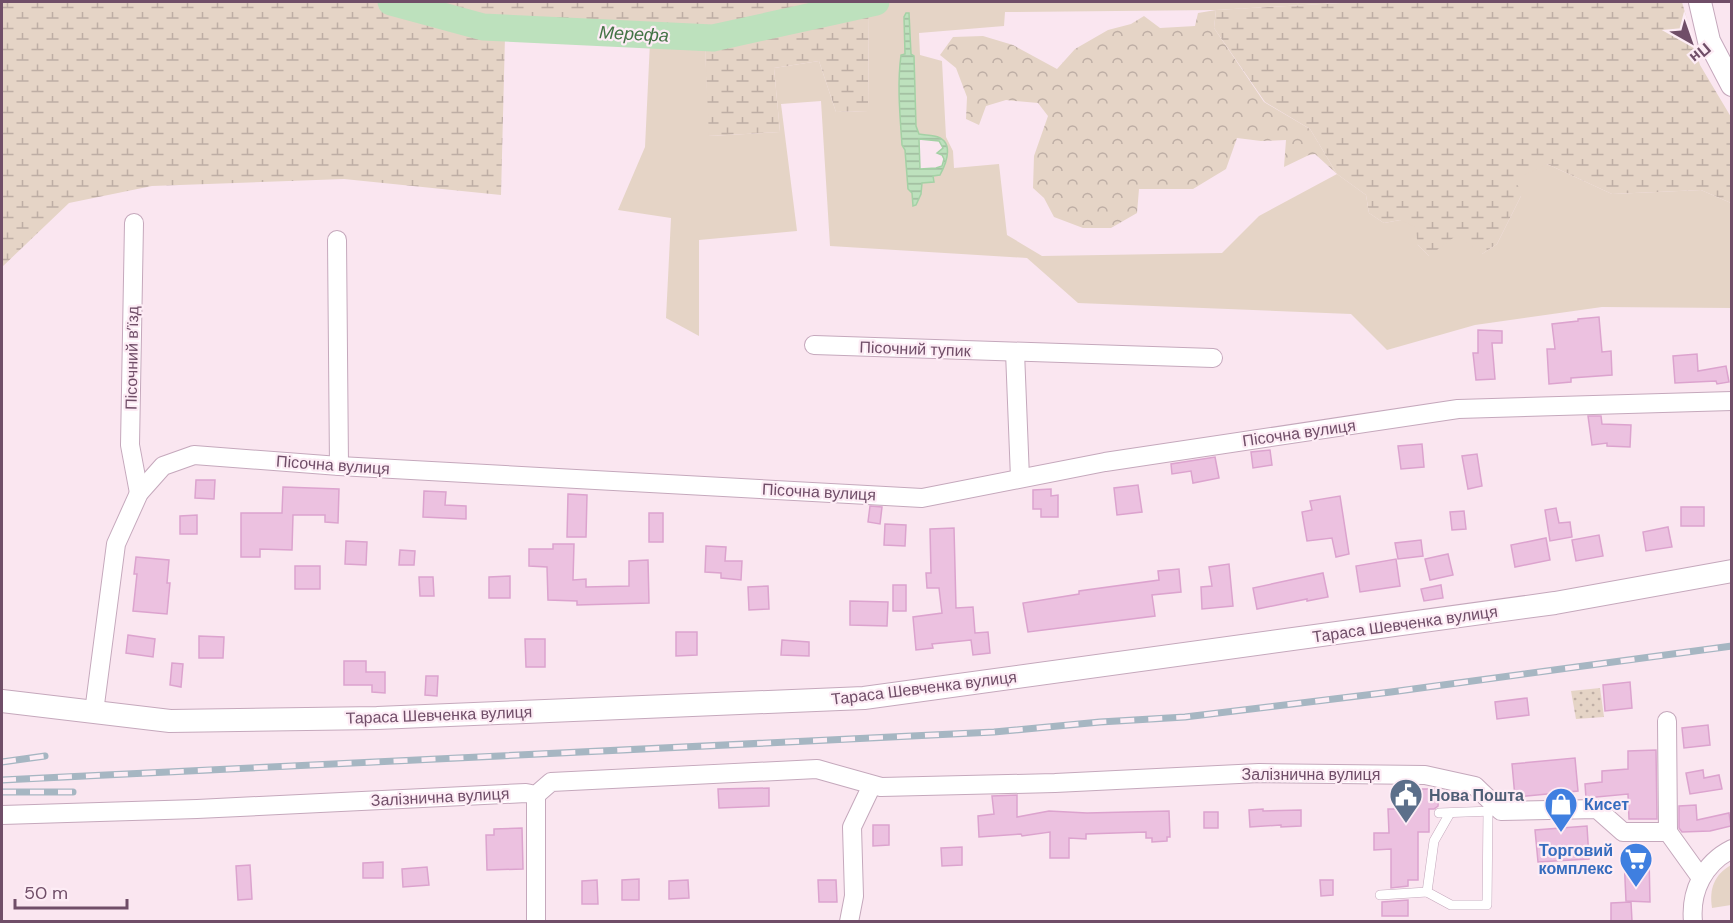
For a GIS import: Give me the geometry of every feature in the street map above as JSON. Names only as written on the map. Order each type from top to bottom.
[{"type":"street","points":[[1700,2],[1710,41],[1731,85]]},
{"type":"street","name":"Пісочний в’їзд","points":[[134,223],[130,445],[139,493]]},
{"type":"street","points":[[337,240],[339,466]]},
{"type":"street","name":"Пісочний тупик","points":[[814,345],[1213,358]]},
{"type":"street","points":[[1015,352],[1020,478]]},
{"type":"street","name":"Пісочна вулиця","points":[[94,712],[116,544],[139,493],[163,466],[194,455],[339,466],[922,498],[1105,462],[1458,409],[1731,402]]},
{"type":"street","name":"Тараса Шевченка вулиця","points":[[2,702],[170,721],[377,718],[864,698],[1555,603],[1731,571]]},
{"type":"street","points":[[1667,721],[1668,832],[1701,878]]},
{"type":"street","name":"Залізнична вулиця","points":[[2,815],[197,809],[526,793],[536,795],[551,782],[817,769],[881,787],[1055,783],[1259,773],[1425,775],[1475,786],[1495,811]]},
{"type":"street","points":[[849,921],[854,896],[852,827],[872,784]]},
{"type":"street","points":[[536,795],[536,921]]},
{"type":"street","points":[[1495,811],[1597,809],[1623,832],[1668,832]]},
{"type":"street","points":[[1693,921],[1694,895],[1701,878],[1721,855],[1731,849]]},
{"type":"lane","points":[[1380,895],[1427,892],[1451,905],[1487,904],[1495,811],[1439,813]]},
{"type":"lane","points":[[1427,892],[1434,841],[1450,813]]},
{"type":"green space","points":[[2,2],[917,2],[869,5],[868,111],[836,112],[819,61],[774,68],[780,132],[708,136],[705,46],[650,42],[574,42],[505,36],[501,195],[344,179],[152,186],[69,203],[2,267]]},
{"type":"green space","points":[[917,2],[1357,2],[1216,10],[1005,12],[1004,26],[919,33],[920,55],[942,61],[946,137],[953,151],[954,168],[999,164],[1007,235],[1042,256],[1222,253],[1259,216],[1337,174],[1366,195],[1369,213],[1384,223],[1400,220],[1415,227],[1418,245],[1429,256],[1457,235],[1482,254],[1497,244],[1521,196],[1516,179],[1547,164],[1612,194],[1701,190],[1731,203],[1731,308],[1602,307],[1475,325],[1387,350],[1351,314],[1078,303],[1027,258],[830,246],[821,101],[781,104],[797,231],[699,240],[699,336],[666,318],[671,218],[618,210],[645,147],[650,42],[705,46],[709,136],[780,132],[774,68],[819,61],[836,112],[868,111],[869,4]],"holes":[[[909,13],[911,55],[914,57],[916,126],[919,134],[934,136],[947,146],[940,175],[933,176],[934,181],[922,183],[921,194],[913,205],[912,193],[908,189],[905,150],[902,145],[899,71],[905,54]]]},
{"type":"green space","points":[[1357,2],[1682,2],[1700,65],[1731,117],[1731,203],[1701,190],[1612,194],[1547,164],[1521,196],[1497,244],[1482,254],[1430,257],[1400,220],[1384,223],[1369,213],[1366,195],[1337,174],[1310,129],[1265,102],[1214,28],[1216,10]]},
{"type":"green space","points":[[1216,10],[1214,28],[1264,102],[1310,129],[1337,174],[1315,154],[1284,167],[1286,140],[1261,141],[1237,138],[1226,169],[1193,189],[1139,189],[1137,213],[1111,228],[1083,228],[1054,217],[1044,198],[1033,188],[1034,156],[1048,116],[1038,103],[1006,100],[986,106],[979,125],[966,119],[967,97],[956,68],[940,55],[953,37],[983,36],[1013,45],[1057,69],[1075,49],[1108,30],[1131,24],[1144,16],[1160,28],[1195,26],[1198,13]]},
{"type":"green space","points":[[1600,688],[1604,717],[1576,719],[1571,691]]},
{"type":"green space","points":[[1731,865],[1731,905],[1712,908],[1711,895],[1714,883],[1720,873]]},
{"type":"shaded area","points":[[906,13],[909,13],[911,54],[914,56],[916,126],[919,134],[941,138],[948,152],[940,175],[933,176],[934,182],[922,183],[921,194],[916,205],[913,206],[912,193],[908,189],[900,111],[900,66],[901,55],[905,54],[904,17]],"holes":[[[919,139],[939,141],[943,148],[937,153],[944,159],[942,166],[920,169]]]},
{"type":"building","points":[[1599,317],[1602,352],[1611,351],[1612,375],[1571,378],[1571,382],[1549,384],[1547,349],[1555,349],[1552,324]]},
{"type":"building","points":[[1478,330],[1502,331],[1502,343],[1492,343],[1495,379],[1476,380],[1473,353],[1478,353]]},
{"type":"building","points":[[1697,354],[1698,371],[1726,366],[1729,382],[1675,383],[1673,356]]},
{"type":"building","points":[[1588,416],[1601,416],[1602,424],[1631,425],[1630,447],[1607,446],[1607,443],[1592,445]]},
{"type":"building","points":[[1422,444],[1424,467],[1401,469],[1398,446]]},
{"type":"building","points":[[1270,450],[1272,465],[1253,468],[1251,452]]},
{"type":"building","points":[[1477,454],[1482,486],[1468,489],[1462,456]]},
{"type":"building","points":[[1215,457],[1219,478],[1193,483],[1191,471],[1172,474],[1171,464]]},
{"type":"building","points":[[196,480],[215,480],[214,499],[195,498]]},
{"type":"building","points":[[1138,485],[1142,512],[1117,515],[1114,488]]},
{"type":"building","points":[[283,487],[339,489],[338,523],[325,522],[325,515],[293,515],[292,550],[260,549],[260,557],[241,557],[241,513],[282,513]]},
{"type":"building","points":[[1051,489],[1051,496],[1058,495],[1058,517],[1041,517],[1041,509],[1033,509],[1033,490]]},
{"type":"building","points":[[424,491],[446,492],[445,505],[466,506],[466,519],[423,517]]},
{"type":"building","points":[[568,494],[587,495],[586,537],[567,537]]},
{"type":"building","points":[[1340,496],[1349,554],[1336,557],[1332,538],[1307,541],[1302,512],[1312,510],[1310,501]]},
{"type":"building","points":[[870,506],[882,507],[880,524],[868,522]]},
{"type":"building","points":[[1681,507],[1704,507],[1704,526],[1681,526]]},
{"type":"building","points":[[1556,508],[1559,523],[1570,522],[1572,537],[1550,541],[1545,510]]},
{"type":"building","points":[[1464,511],[1466,529],[1452,530],[1450,512]]},
{"type":"building","points":[[649,513],[663,513],[663,542],[649,542]]},
{"type":"building","points":[[197,515],[197,534],[180,534],[180,516]]},
{"type":"building","points":[[885,524],[906,525],[905,546],[884,545]]},
{"type":"building","points":[[1668,527],[1672,547],[1646,551],[1643,532]]},
{"type":"building","points":[[954,528],[956,608],[973,607],[975,633],[988,632],[990,653],[973,655],[971,640],[932,644],[933,648],[916,650],[913,617],[942,613],[939,588],[927,588],[926,573],[931,573],[930,529]]},
{"type":"building","points":[[1599,535],[1603,556],[1576,561],[1572,540]]},
{"type":"building","points":[[1546,538],[1550,560],[1515,567],[1511,545]]},
{"type":"building","points":[[1421,540],[1423,556],[1398,559],[1395,543]]},
{"type":"building","points":[[346,541],[367,542],[366,565],[345,564]]},
{"type":"building","points":[[553,544],[574,544],[573,580],[586,579],[586,587],[629,586],[629,561],[648,560],[649,603],[577,605],[577,601],[548,600],[547,567],[529,566],[529,549],[553,549]]},
{"type":"building","points":[[706,546],[726,547],[725,561],[742,561],[741,580],[721,578],[721,573],[705,572]]},
{"type":"building","points":[[400,550],[415,551],[414,565],[399,565]]},
{"type":"building","points":[[1448,554],[1453,575],[1430,580],[1425,559]]},
{"type":"building","points":[[136,557],[169,560],[167,583],[170,583],[167,614],[133,611],[137,574],[134,574]]},
{"type":"building","points":[[1396,559],[1400,586],[1360,592],[1356,566]]},
{"type":"building","points":[[1229,564],[1233,606],[1202,609],[1201,587],[1212,586],[1209,567]]},
{"type":"building","points":[[295,566],[320,566],[320,589],[295,589]]},
{"type":"building","points":[[1179,569],[1181,592],[1152,595],[1155,616],[1028,632],[1023,603],[1079,594],[1079,591],[1159,580],[1158,571]]},
{"type":"building","points":[[1323,573],[1328,597],[1257,609],[1253,588]]},
{"type":"building","points":[[510,576],[510,598],[489,598],[489,577]]},
{"type":"building","points":[[419,577],[433,577],[434,596],[420,596]]},
{"type":"building","points":[[893,585],[906,585],[906,611],[893,611]]},
{"type":"building","points":[[1441,585],[1443,598],[1424,601],[1421,589]]},
{"type":"building","points":[[768,586],[769,609],[749,610],[748,587]]},
{"type":"building","points":[[850,601],[888,602],[887,626],[850,625]]},
{"type":"building","points":[[676,632],[697,632],[697,655],[676,656]]},
{"type":"building","points":[[128,635],[155,639],[153,657],[126,653]]},
{"type":"building","points":[[199,636],[224,637],[223,658],[199,658]]},
{"type":"building","points":[[525,639],[545,639],[545,667],[526,667]]},
{"type":"building","points":[[782,640],[809,642],[809,656],[781,655]]},
{"type":"building","points":[[344,661],[366,661],[366,672],[385,672],[385,693],[372,692],[372,685],[344,685]]},
{"type":"building","points":[[172,663],[183,664],[181,687],[170,685]]},
{"type":"building","points":[[426,676],[438,676],[437,696],[425,695]]},
{"type":"building","points":[[1630,682],[1632,708],[1605,711],[1603,685]]},
{"type":"building","points":[[1527,698],[1529,715],[1497,719],[1495,702]]},
{"type":"building","points":[[1708,725],[1710,745],[1684,748],[1682,728]]},
{"type":"building","points":[[1656,750],[1657,819],[1629,819],[1628,794],[1586,798],[1585,784],[1602,782],[1602,771],[1628,769],[1628,751]]},
{"type":"building","points":[[1575,758],[1578,791],[1515,797],[1512,764]]},
{"type":"building","points":[[1703,770],[1704,778],[1719,775],[1722,789],[1690,794],[1686,773]]},
{"type":"building","points":[[769,788],[769,806],[719,808],[718,789]]},
{"type":"building","points":[[1413,789],[1439,789],[1438,806],[1429,809],[1429,832],[1418,832],[1418,880],[1408,880],[1408,886],[1391,888],[1391,849],[1374,850],[1374,833],[1389,833],[1388,809],[1413,809]]},
{"type":"building","points":[[1017,795],[1017,817],[1049,811],[1087,813],[1169,811],[1170,837],[1167,837],[1167,841],[1152,842],[1152,838],[1146,838],[1146,832],[1086,834],[1086,839],[1069,838],[1069,858],[1050,858],[1050,832],[1022,836],[1021,834],[979,837],[978,816],[994,814],[992,796]]},
{"type":"building","points":[[1696,805],[1697,820],[1729,813],[1731,826],[1710,831],[1682,832],[1679,828],[1679,806]]},
{"type":"building","points":[[1263,809],[1263,811],[1301,810],[1301,826],[1250,827],[1249,810]]},
{"type":"building","points":[[1204,812],[1218,812],[1218,828],[1204,828]]},
{"type":"building","points":[[873,825],[889,825],[889,845],[873,846]]},
{"type":"building","points":[[1587,826],[1589,859],[1538,862],[1535,830]]},
{"type":"building","points":[[522,828],[523,869],[487,870],[486,835],[494,835],[494,829]]},
{"type":"building","points":[[962,847],[962,865],[942,866],[941,848]]},
{"type":"building","points":[[1624,857],[1649,857],[1650,902],[1626,901]]},
{"type":"building","points":[[383,862],[383,878],[363,878],[363,863]]},
{"type":"building","points":[[250,865],[252,899],[238,900],[236,866]]},
{"type":"building","points":[[427,867],[429,885],[403,887],[402,869]]},
{"type":"building","points":[[639,879],[639,900],[622,900],[622,880]]},
{"type":"building","points":[[597,880],[598,904],[582,904],[582,881]]},
{"type":"building","points":[[688,880],[689,898],[669,899],[669,881]]},
{"type":"building","points":[[818,880],[836,880],[837,902],[819,902]]},
{"type":"building","points":[[1320,880],[1333,880],[1333,895],[1321,896]]},
{"type":"building","points":[[1408,900],[1408,916],[1382,916],[1382,902]]},
{"type":"building","points":[[1631,902],[1632,921],[1611,921],[1611,903]]},
{"type":"waterway","name":"Мерефа","points":[[391,2],[483,27],[713,38],[876,2]]},
{"type":"railway","points":[[2,780],[994,732],[1185,717],[1732,646]]},
{"type":"railway","points":[[2,762],[45,756]]},
{"type":"railway","points":[[2,792],[73,792]]},
{"type":"place","name":"Нова Пошта","points":[[1406,824]]},
{"type":"place","name":"Кисет","points":[[1561,833]]},
{"type":"place","name":"Торговий комплекс","points":[[1636,888]]}]
